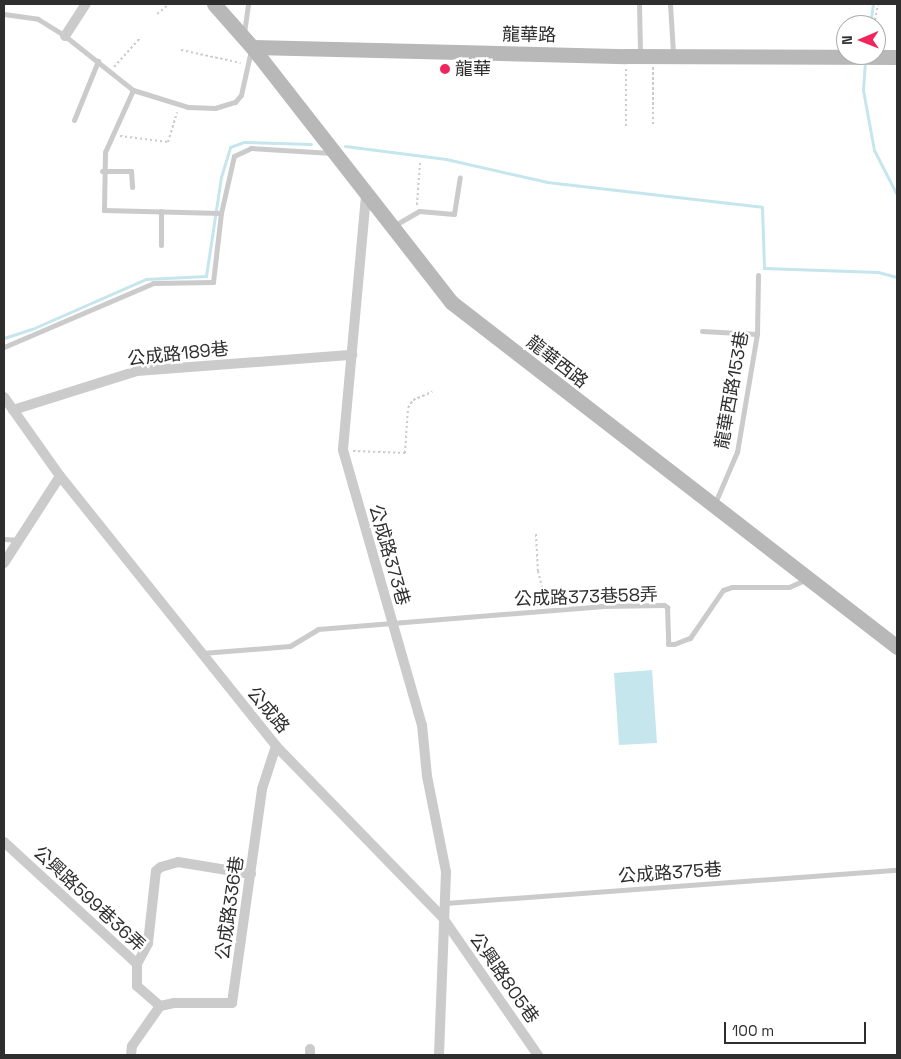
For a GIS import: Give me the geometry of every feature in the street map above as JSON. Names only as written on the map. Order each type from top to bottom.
[{"type":"street","points":[[65,36],[86,4]]},
{"type":"street","points":[[214,4],[248,43]]},
{"type":"street","name":"龍華路","points":[[248,43],[640,56],[897,57]]},
{"type":"street","name":"龍華西路","points":[[248,43],[332,153],[451,302],[897,647]]},
{"type":"street","name":"公成路373巷","points":[[366,196],[343,450],[422,725],[428,776],[446,872],[444,918]]},
{"type":"street","name":"公成路189巷","points":[[13,410],[137,371],[352,356]]},
{"type":"street","name":"公成路","points":[[4,397],[60,476],[276,746],[444,918]]},
{"type":"street","points":[[4,563],[60,476]]},
{"type":"street","name":"公成路336巷","points":[[160,1006],[174,1003],[232,1003],[252,874],[262,789],[276,746]]},
{"type":"street","name":"公興路599巷36弄","points":[[4,842],[137,964],[137,986],[160,1006]]},
{"type":"street","points":[[137,964],[148,943],[156,871],[161,866],[178,862],[252,874]]},
{"type":"street","points":[[439,1055],[444,918]]},
{"type":"street","name":"公興路805巷","points":[[444,918],[538,1055]]},
{"type":"street","points":[[131,1055],[132,1046],[160,1006]]},
{"type":"lane","points":[[4,14],[38,19],[65,36],[133,90],[179,105],[215,108],[235,102],[241,95],[248,64],[248,4]]},
{"type":"lane","points":[[639,4],[640,56]]},
{"type":"lane","points":[[670,4],[673,56]]},
{"type":"lane","points":[[74,120],[98,61]]},
{"type":"lane","points":[[133,90],[104,152],[102,171],[104,210],[219,212]]},
{"type":"lane","points":[[4,347],[153,283],[213,282],[219,212],[234,156],[238,152],[251,148],[332,153]]},
{"type":"lane","points":[[102,171],[131,171],[132,187]]},
{"type":"lane","points":[[392,226],[416,212],[454,214],[460,177]]},
{"type":"lane","points":[[161,211],[161,245]]},
{"type":"lane","name":"龍華西路153巷","points":[[714,506],[737,452],[757,334],[758,275]]},
{"type":"lane","points":[[702,331],[757,334]]},
{"type":"lane","points":[[4,539],[20,540]]},
{"type":"lane","name":"公成路373巷58弄","points":[[200,653],[290,646],[318,629],[664,604],[667,607],[668,644],[674,644],[690,638],[723,590],[732,587],[789,588],[808,578]]},
{"type":"lane","name":"公成路375巷","points":[[445,903],[897,870]]},
{"type":"path","points":[[157,14],[169,4]]},
{"type":"path","points":[[110,71],[142,37]]},
{"type":"path","points":[[181,50],[248,64]]},
{"type":"path","points":[[640,56],[653,124]]},
{"type":"path","points":[[626,129],[640,56]]},
{"type":"path","points":[[120,136],[168,142],[179,105]]},
{"type":"path","points":[[416,212],[420,163]]},
{"type":"path","points":[[343,450],[404,453],[408,408],[413,400],[432,392]]},
{"type":"path","points":[[536,534],[540,588],[548,611]]},
{"type":"water","points":[[652,670],[657,743],[619,745],[614,673]]},
{"type":"waterway","points":[[871,15],[873,4]]},
{"type":"waterway","points":[[865,65],[863,90],[874,150],[897,195]]},
{"type":"waterway","points":[[4,338],[32,329],[146,279],[206,276],[221,177],[230,147],[244,142],[311,144]]},
{"type":"waterway","points":[[345,146],[446,159],[547,182],[762,207],[764,268],[878,272],[897,277]]},
{"type":"place","name":"龍華","points":[[445,69]]}]
